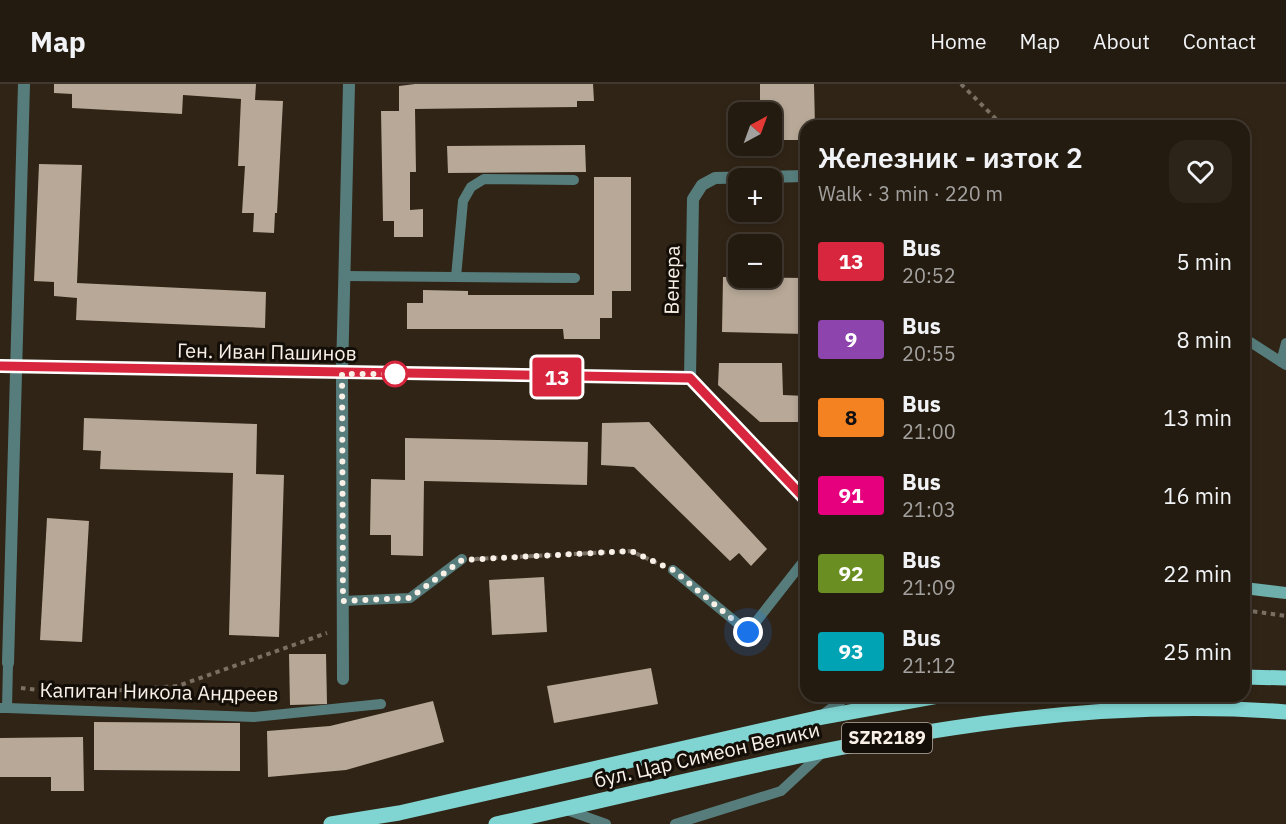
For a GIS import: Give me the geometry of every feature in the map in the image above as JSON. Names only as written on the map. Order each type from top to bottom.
[{"type":"main road","points":[[1250,677],[1286,678]]},
{"type":"main road","name":"бул. Цар Симеон Велики","points":[[331,824],[399,813],[817,718],[905,702]]},
{"type":"main road","name":"бул. Цар Симеон Велики","points":[[496,824],[825,750],[927,730],[1018,717],[1152,708],[1286,712]]},
{"type":"street","points":[[8,663],[24,84]]},
{"type":"street","points":[[343,679],[342,374],[349,84]]},
{"type":"street","name":"Венера","points":[[690,378],[693,199],[702,185],[715,178],[800,176]]},
{"type":"street","name":"Ген. Иван Пашинов","points":[[0,366],[342,374],[690,378]]},
{"type":"street","points":[[690,378],[800,494]]},
{"type":"street","points":[[1250,589],[1286,593]]},
{"type":"lane","points":[[456,277],[463,201],[471,187],[484,179],[574,180]]},
{"type":"lane","points":[[345,276],[575,278]]},
{"type":"lane","points":[[1250,342],[1283,364],[1286,343]]},
{"type":"lane","points":[[343,601],[410,598],[462,560]]},
{"type":"lane","points":[[673,570],[748,632],[800,566]]},
{"type":"lane","points":[[4,708],[8,687],[8,663]]},
{"type":"lane","points":[[817,718],[840,702]]},
{"type":"lane","name":"Капитан Никола Андреев","points":[[4,708],[254,717],[381,704]]},
{"type":"lane","points":[[675,824],[781,791],[825,750]]},
{"type":"lane","points":[[564,809],[606,824]]},
{"type":"path","points":[[961,84],[997,120]]},
{"type":"path","points":[[462,560],[631,551],[673,570]]},
{"type":"path","points":[[1250,611],[1286,616]]},
{"type":"path","points":[[75,694],[178,686],[343,628]]},
{"type":"path","points":[[8,687],[64,693]]},
{"type":"building","points":[[54,84],[256,84],[255,100],[283,101],[274,233],[253,232],[254,213],[242,213],[245,166],[238,166],[241,99],[183,95],[182,114],[72,108],[72,94],[54,93]]},
{"type":"building","points":[[415,84],[593,84],[594,101],[577,101],[577,107],[415,109],[416,172],[410,172],[410,210],[423,209],[423,237],[394,237],[394,221],[383,221],[381,111],[399,111],[399,86]]},
{"type":"building","points":[[760,84],[814,84],[815,120],[800,120],[800,140],[782,140],[782,102],[760,102]]},
{"type":"building","points":[[585,145],[586,172],[448,173],[447,146]]},
{"type":"building","points":[[39,164],[82,165],[77,283],[266,292],[265,328],[76,320],[77,298],[54,296],[54,282],[34,281]]},
{"type":"building","points":[[594,177],[631,177],[631,291],[612,291],[612,318],[600,318],[600,339],[564,339],[563,329],[407,329],[407,303],[423,303],[423,290],[468,291],[468,295],[594,295]]},
{"type":"building","points":[[723,277],[728,277],[728,288],[782,288],[782,278],[800,278],[800,334],[722,332]]},
{"type":"building","points":[[719,363],[782,363],[783,395],[800,396],[800,422],[760,422],[718,385]]},
{"type":"building","points":[[84,418],[257,424],[256,474],[284,475],[279,637],[229,635],[233,473],[100,469],[101,451],[83,450]]},
{"type":"building","points":[[649,422],[767,549],[751,566],[739,553],[730,561],[634,467],[601,465],[602,423]]},
{"type":"building","points":[[405,438],[588,442],[587,485],[424,481],[423,556],[391,555],[391,535],[370,535],[371,479],[405,480]]},
{"type":"building","points":[[47,518],[89,521],[82,642],[40,640]]},
{"type":"building","points":[[544,577],[547,632],[492,635],[489,580]]},
{"type":"building","points":[[289,654],[326,654],[327,704],[290,705]]},
{"type":"building","points":[[651,668],[658,704],[554,723],[547,686]]},
{"type":"building","points":[[433,701],[444,742],[346,770],[268,777],[267,731],[330,726]]},
{"type":"building","points":[[94,722],[240,723],[240,771],[94,770]]},
{"type":"building","points":[[83,737],[84,791],[51,791],[51,777],[0,777],[0,738]]},
{"type":"bus line","name":"13","points":[[0,366],[342,374],[690,378],[800,494]]},
{"type":"route","points":[[395,374],[342,374],[343,601],[410,598],[462,560],[631,551],[673,570],[748,632]]}]
